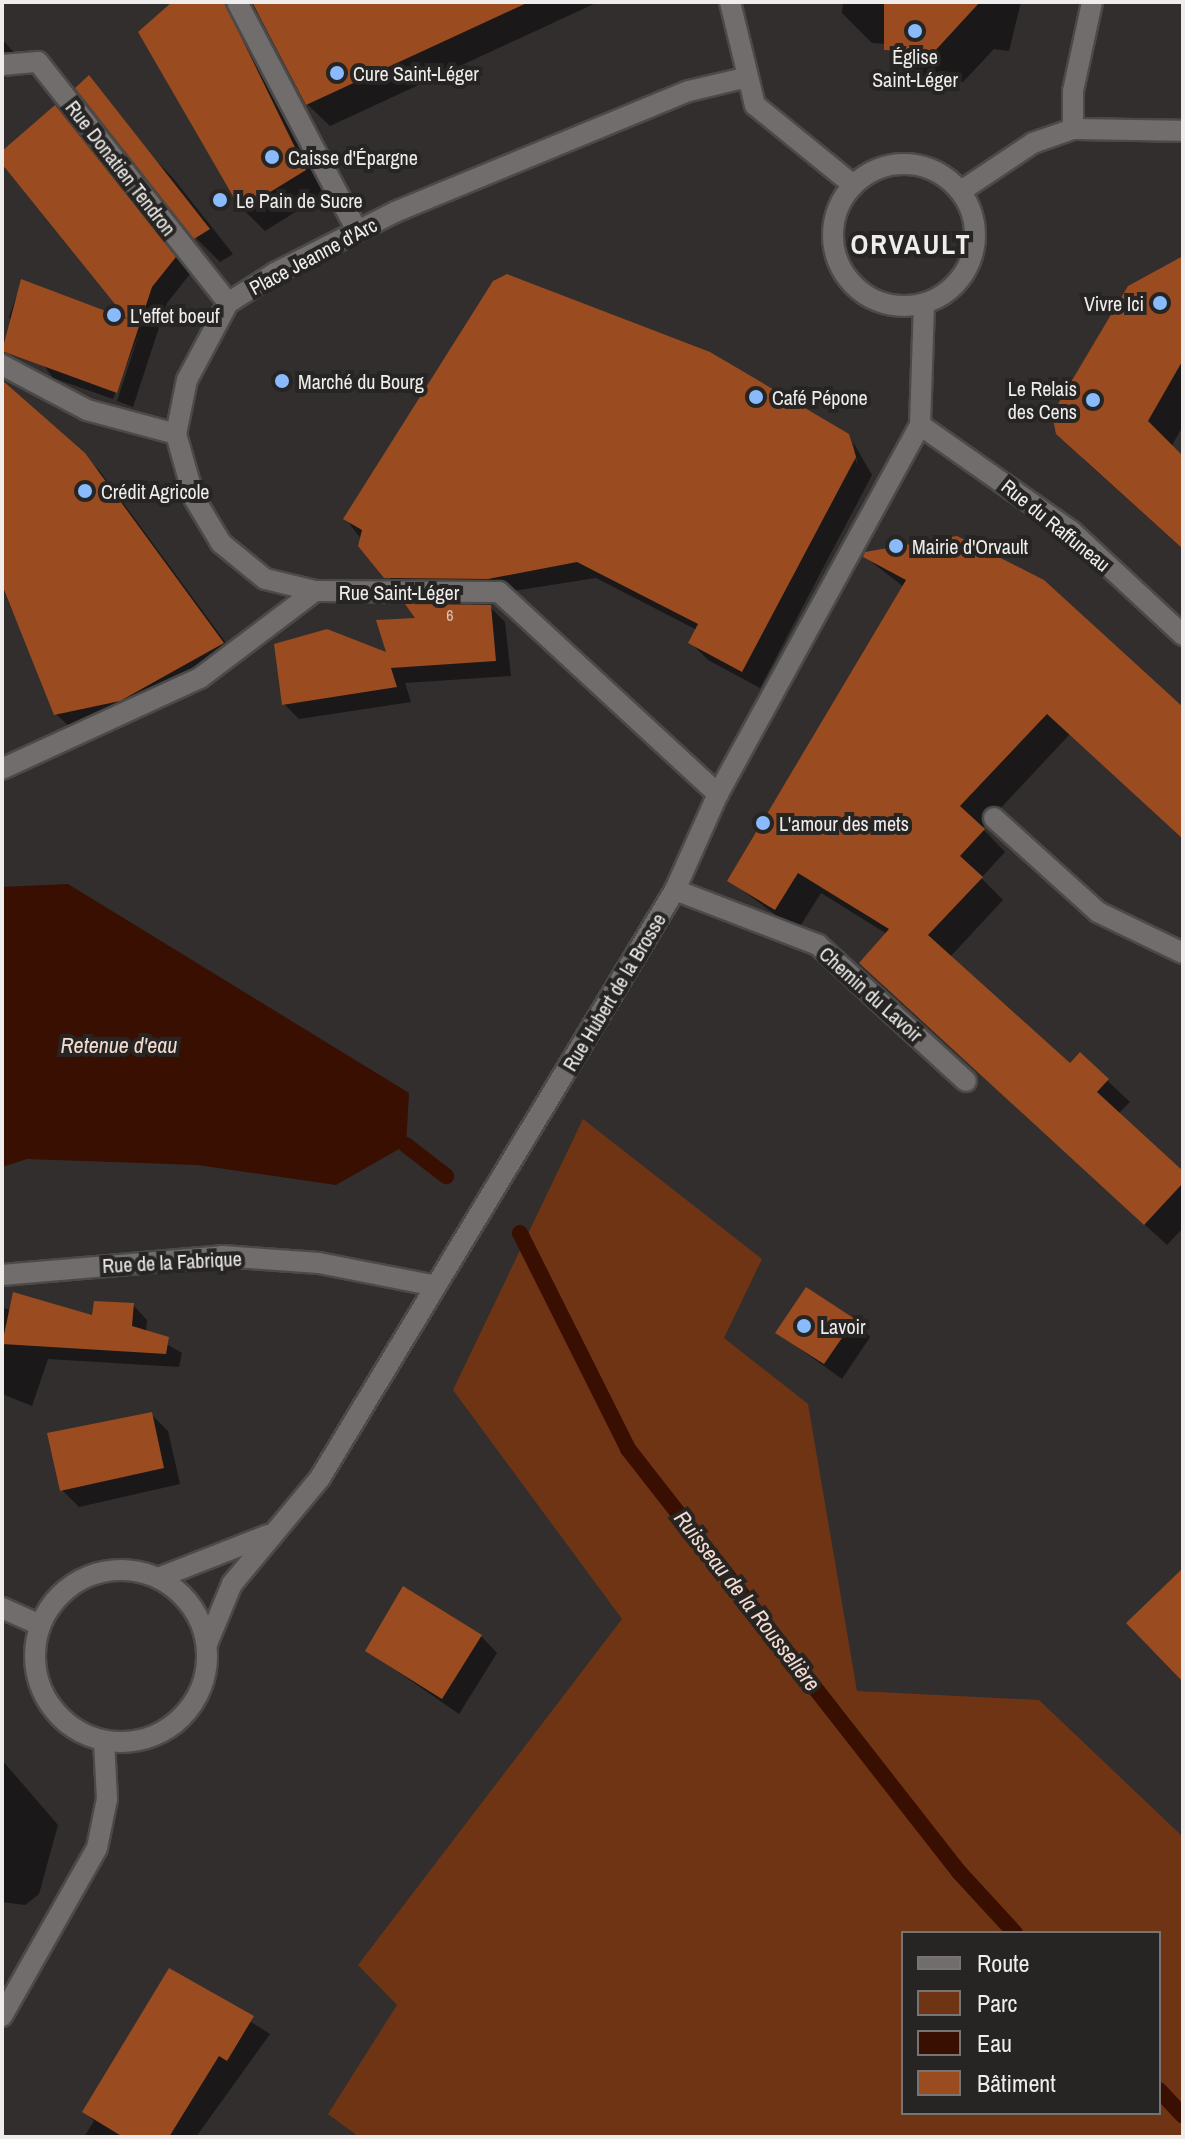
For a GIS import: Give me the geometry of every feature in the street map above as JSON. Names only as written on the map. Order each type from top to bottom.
[{"type":"street","points":[[237,2],[356,229]]},
{"type":"street","points":[[730,2],[744,78],[755,105],[853,185]]},
{"type":"street","points":[[1073,129],[1073,91],[1092,2]]},
{"type":"street","name":"Rue Donatien Tendron","points":[[2,65],[38,62],[228,303]]},
{"type":"street","name":"Place Jeanne d'Arc","points":[[315,591],[265,579],[221,543],[194,498],[176,434],[187,380],[228,303],[356,229],[689,91],[744,78]]},
{"type":"street","points":[[961,191],[1033,143],[1073,129],[1183,131]]},
{"type":"street","points":[[908,163],[938,171],[961,191],[972,211],[973,257],[954,286],[924,304],[872,299],[837,260],[832,233],[853,185],[878,169],[908,163]]},
{"type":"street","points":[[920,425],[924,304]]},
{"type":"street","points":[[2,365],[87,410],[176,434]]},
{"type":"street","name":"Rue du Raffuneau","points":[[920,425],[1071,531],[1183,635]]},
{"type":"street","name":"Rue Hubert de la Brosse","points":[[207,1644],[232,1584],[268,1535],[320,1478],[460,1241],[502,1178],[675,890],[718,794],[920,425]]},
{"type":"street","name":"Rue Saint-Léger","points":[[2,769],[200,678],[315,591],[499,592],[718,794]]},
{"type":"street","points":[[994,818],[1098,912],[1183,953]]},
{"type":"street","name":"Chemin du Lavoir","points":[[675,890],[818,945],[966,1081]]},
{"type":"street","name":"Rue de la Fabrique","points":[[2,1275],[222,1256],[319,1263],[436,1286]]},
{"type":"street","name":"Rue Hubert de la Brosse","points":[[158,1578],[268,1535]]},
{"type":"street","points":[[103,1572],[158,1578],[182,1594],[207,1644],[205,1677],[191,1707],[168,1730],[137,1742],[104,1742],[75,1731],[45,1697],[34,1653],[40,1625],[54,1600],[103,1572]]},
{"type":"street","points":[[2,1608],[40,1625]]},
{"type":"street","points":[[2,2016],[97,1848],[107,1799],[104,1742]]},
{"type":"green space","points":[[583,1119],[762,1259],[724,1338],[808,1404],[857,1691],[1039,1700],[1183,1837],[1183,2137],[359,2137],[328,2114],[397,2005],[358,1965],[622,1619],[453,1390]]},
{"type":"water","name":"Retenue d'eau","points":[[68,884],[409,1093],[406,1145],[336,1185],[198,1165],[27,1159],[2,1167],[2,887]]},
{"type":"building","points":[[172,2],[224,2],[306,170],[241,210],[138,32]]},
{"type":"building","name":"Cure Saint-Léger","points":[[252,2],[529,2],[306,105]]},
{"type":"building","name":"Église Saint-Léger","points":[[884,2],[980,2],[933,53],[884,50]]},
{"type":"building","points":[[89,75],[210,229],[194,239],[75,88]]},
{"type":"building","points":[[55,105],[176,257],[152,287],[117,393],[2,351],[21,279],[127,319],[2,164],[2,151]]},
{"type":"building","points":[[1183,256],[1183,360],[1148,421],[1183,456],[1183,549],[1056,434],[1052,414],[1128,286]]},
{"type":"building","points":[[507,274],[710,352],[849,434],[856,457],[742,672],[688,643],[698,624],[577,562],[488,579],[384,578],[358,546],[362,530],[343,519],[493,281]]},
{"type":"building","points":[[2,380],[85,453],[224,643],[120,701],[54,715],[2,585]]},
{"type":"building","points":[[957,536],[1044,580],[1183,707],[1183,839],[1047,714],[960,806],[985,829],[960,856],[983,877],[928,935],[1070,1063],[1080,1052],[1109,1079],[1097,1092],[1183,1171],[1183,1183],[1144,1225],[859,963],[889,929],[798,873],[775,910],[727,881],[906,580],[863,557],[865,552]]},
{"type":"building","points":[[405,604],[491,605],[496,661],[391,668],[397,687],[282,705],[274,644],[327,629],[386,652],[376,620],[415,618]]},
{"type":"building","points":[[806,1287],[855,1319],[824,1364],[775,1333]]},
{"type":"building","points":[[13,1292],[92,1315],[94,1301],[134,1303],[132,1326],[169,1337],[166,1354],[2,1344]]},
{"type":"building","points":[[152,1412],[164,1468],[60,1491],[47,1433]]},
{"type":"building","points":[[1183,1568],[1183,1682],[1126,1623]]},
{"type":"building","points":[[403,1586],[482,1635],[442,1699],[365,1651]]},
{"type":"building","points":[[169,1968],[254,2016],[227,2061],[219,2056],[169,2137],[123,2137],[82,2112]]},
{"type":"waterway","points":[[406,1145],[446,1176]]},
{"type":"waterway","name":"Ruisseau de la Rousselière","points":[[520,1233],[628,1449],[959,1872],[1013,1931]]},
{"type":"waterway","name":"Ruisseau de la Rousselière","points":[[1161,2092],[1183,2116]]},
{"type":"place","name":"Église Saint-Léger","points":[[915,31]]},
{"type":"place","name":"Cure Saint-Léger","points":[[337,73]]},
{"type":"place","name":"Caisse d'Épargne","points":[[272,157]]},
{"type":"place","name":"Le Pain de Sucre","points":[[220,200]]},
{"type":"place","name":"Vivre Ici","points":[[1160,303]]},
{"type":"place","name":"L'effet boeuf","points":[[114,315]]},
{"type":"place","name":"Marché du Bourg","points":[[282,381]]},
{"type":"place","name":"Café Pépone","points":[[756,397]]},
{"type":"place","name":"Le Relais des Cens","points":[[1093,400]]},
{"type":"place","name":"Crédit Agricole","points":[[85,491]]},
{"type":"place","name":"Mairie d'Orvault","points":[[896,546]]},
{"type":"place","name":"L'amour des mets","points":[[763,823]]},
{"type":"place","name":"Lavoir","points":[[804,1326]]},
{"type":"district","name":"ORVAULT","points":[[911,244]]}]
